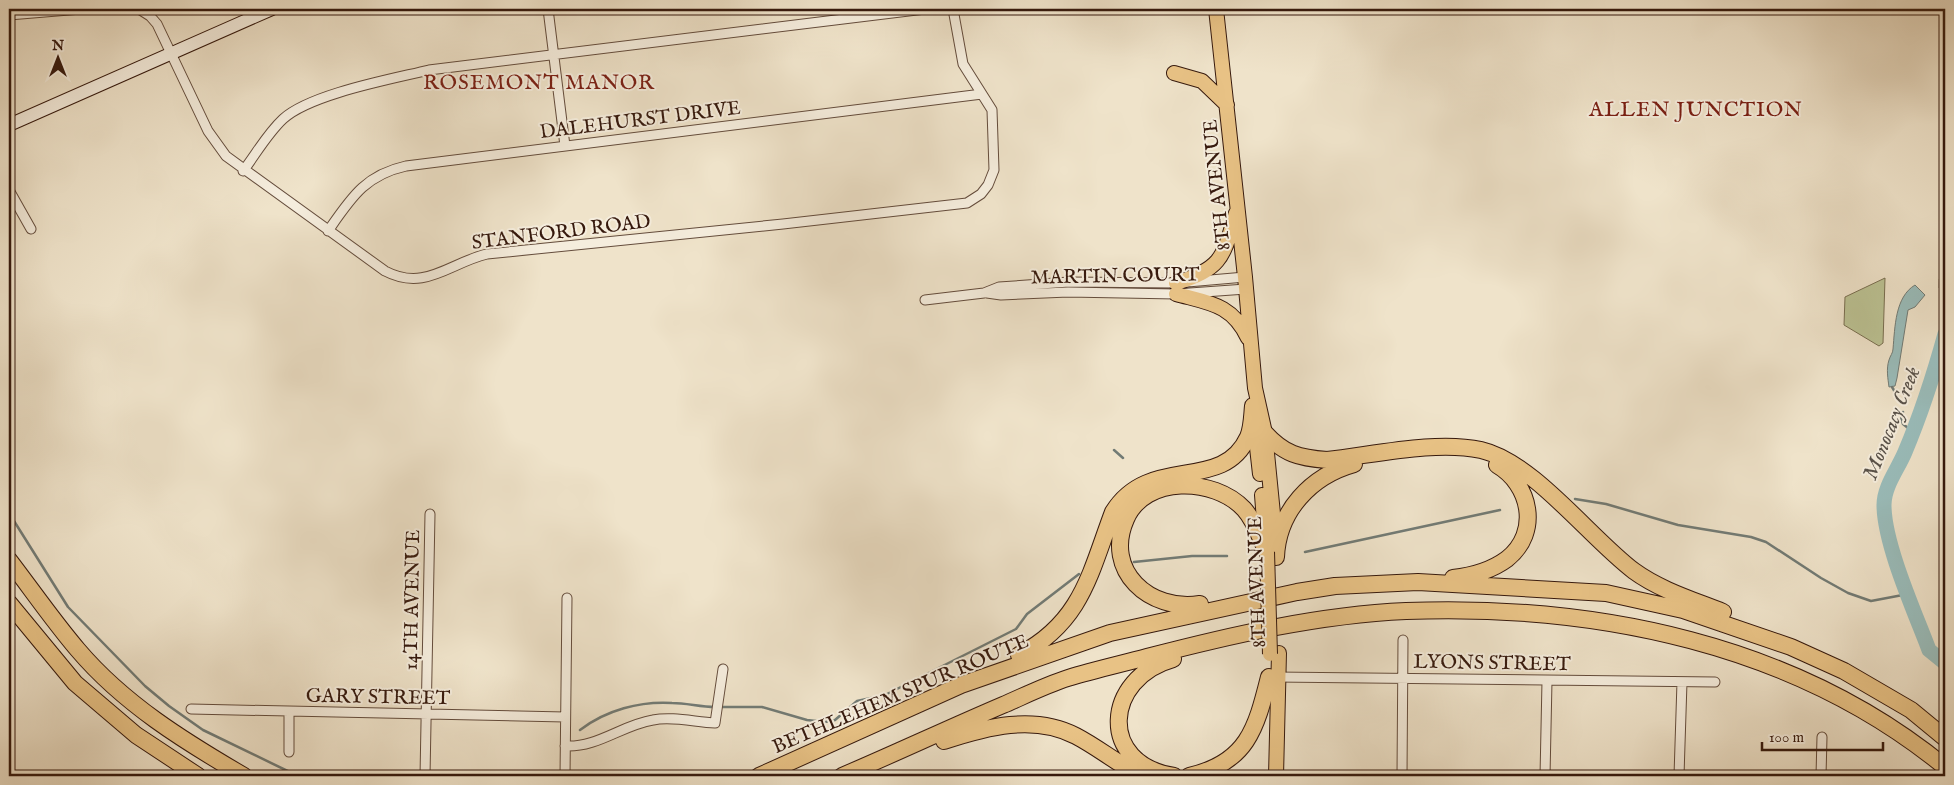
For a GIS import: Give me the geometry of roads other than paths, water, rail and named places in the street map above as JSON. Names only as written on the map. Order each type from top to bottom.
[{"type":"highway","points":[[961,685],[1035,647],[1071,614],[1084,588],[1113,512],[1128,494],[1139,486],[1164,476],[1195,472],[1224,464],[1234,457],[1257,421],[1286,452],[1313,459],[1327,460],[1445,446],[1469,448],[1496,455],[1522,470],[1644,578],[1774,632],[1844,670]]},
{"type":"highway","points":[[1272,555],[1280,530],[1292,508],[1318,480],[1340,468],[1400,458],[1443,457],[1484,460],[1509,472],[1518,483],[1528,508],[1526,528],[1518,547],[1509,558],[1482,571],[1456,578],[1418,582]]},
{"type":"highway","points":[[1272,555],[1244,508],[1220,492],[1191,486],[1164,488],[1137,503],[1126,518],[1121,550],[1125,570],[1130,580],[1147,594],[1165,602],[1188,606],[1242,597],[1297,592]]},
{"type":"highway","points":[[9,560],[79,651],[123,695],[182,740],[244,776]]},
{"type":"highway","name":"BETHLEHEM SPUR ROUTE","points":[[759,776],[961,685],[1110,633],[1297,592],[1335,586],[1418,582],[1570,590],[1640,600],[1715,620],[1791,647],[1844,670],[1911,710],[1945,738]]},
{"type":"highway","points":[[9,603],[75,684],[136,735],[198,776]]},
{"type":"highway","points":[[844,776],[1066,679],[1225,636],[1319,620],[1405,612],[1472,612],[1564,616],[1667,633],[1754,659],[1824,688],[1883,722],[1945,767]]},
{"type":"highway","points":[[1174,776],[1157,772],[1141,765],[1127,751],[1120,738],[1118,712],[1126,694],[1137,680],[1149,670],[1167,660],[1319,620]]},
{"type":"highway","points":[[1189,776],[1215,769],[1239,751],[1258,721],[1274,677]]},
{"type":"highway","points":[[1911,710],[1945,733]]},
{"type":"highway","points":[[844,776],[973,732],[1017,724],[1038,724],[1075,735],[1117,764],[1142,776]]},
{"type":"main road","name":"8TH AVENUE","points":[[1216,9],[1246,283],[1257,421],[1272,555],[1276,776]]},
{"type":"main road","points":[[1174,72],[1202,81],[1227,106]]},
{"type":"main road","points":[[1176,288],[1215,265],[1224,250],[1238,207]]},
{"type":"main road","points":[[1176,288],[1232,313],[1238,320],[1250,343]]},
{"type":"main road","name":"8TH AVENUE","points":[[1267,776],[1274,677]]},
{"type":"street","points":[[9,15],[81,9]]},
{"type":"street","name":"STANFORD ROAD","points":[[139,9],[150,16],[157,24],[212,140],[226,156],[243,171],[385,271],[401,277],[422,279],[487,254],[957,206],[974,199],[988,185],[995,159],[992,110],[982,94]]},
{"type":"street","points":[[9,125],[253,12],[272,9]]},
{"type":"street","points":[[548,9],[565,146]]},
{"type":"street","points":[[243,171],[273,129],[290,114],[302,106],[372,83],[429,70],[925,9]]},
{"type":"street","points":[[953,9],[963,64],[982,94]]},
{"type":"street","name":"DALEHURST DRIVE","points":[[328,231],[357,191],[374,178],[392,169],[982,94]]},
{"type":"street","points":[[9,190],[31,229]]},
{"type":"street","name":"MARTIN COURT","points":[[925,300],[984,293],[1001,295],[1176,288],[1246,283]]},
{"type":"street","name":"14TH AVENUE","points":[[425,776],[430,514]]},
{"type":"street","points":[[565,776],[567,598]]},
{"type":"street","points":[[1402,776],[1404,640]]},
{"type":"street","points":[[565,746],[577,747],[590,744],[654,719],[715,723],[724,669]]},
{"type":"street","name":"LYONS STREET","points":[[1274,677],[1715,682]]},
{"type":"street","points":[[1545,776],[1547,681]]},
{"type":"street","points":[[1679,776],[1682,682]]},
{"type":"street","name":"GARY STREET","points":[[191,709],[565,717]]},
{"type":"street","points":[[289,712],[289,752]]},
{"type":"street","points":[[1821,776],[1822,737]]},
{"type":"water","points":[[1915,285],[1925,295],[1915,307],[1908,310],[1897,378],[1895,386],[1889,387],[1888,367],[1893,350],[1897,313],[1903,297]]},
{"type":"waterway","name":"Monocacy Creek","points":[[1945,334],[1922,409],[1905,452],[1886,491],[1884,505],[1885,520],[1894,555],[1929,650],[1945,663]]},
{"type":"waterway","points":[[1892,387],[1898,397]]},
{"type":"waterway","points":[[1903,412],[1901,419],[1903,424],[1913,432]]},
{"type":"waterway","points":[[1114,450],[1123,458]]},
{"type":"waterway","points":[[1575,499],[1606,504],[1678,525],[1751,537],[1766,542],[1821,578],[1848,593],[1871,601],[1908,594]]},
{"type":"waterway","points":[[1305,552],[1500,510]]},
{"type":"waterway","points":[[9,513],[68,607],[145,686],[203,730],[298,776]]},
{"type":"waterway","points":[[1134,562],[1192,556],[1227,556]]},
{"type":"waterway","points":[[720,707],[762,707],[807,720],[825,722],[835,720],[857,701],[885,695],[1016,629],[1027,614],[1079,574]]},
{"type":"waterway","points":[[580,730],[612,712],[636,705],[672,703],[715,707]]},
{"type":"railway","points":[[1943,9],[1940,293],[1945,387]]},
{"type":"district","name":"ROSEMONT MANOR","points":[[539,82]]},
{"type":"district","name":"ALLEN JUNCTION","points":[[1696,109]]}]
